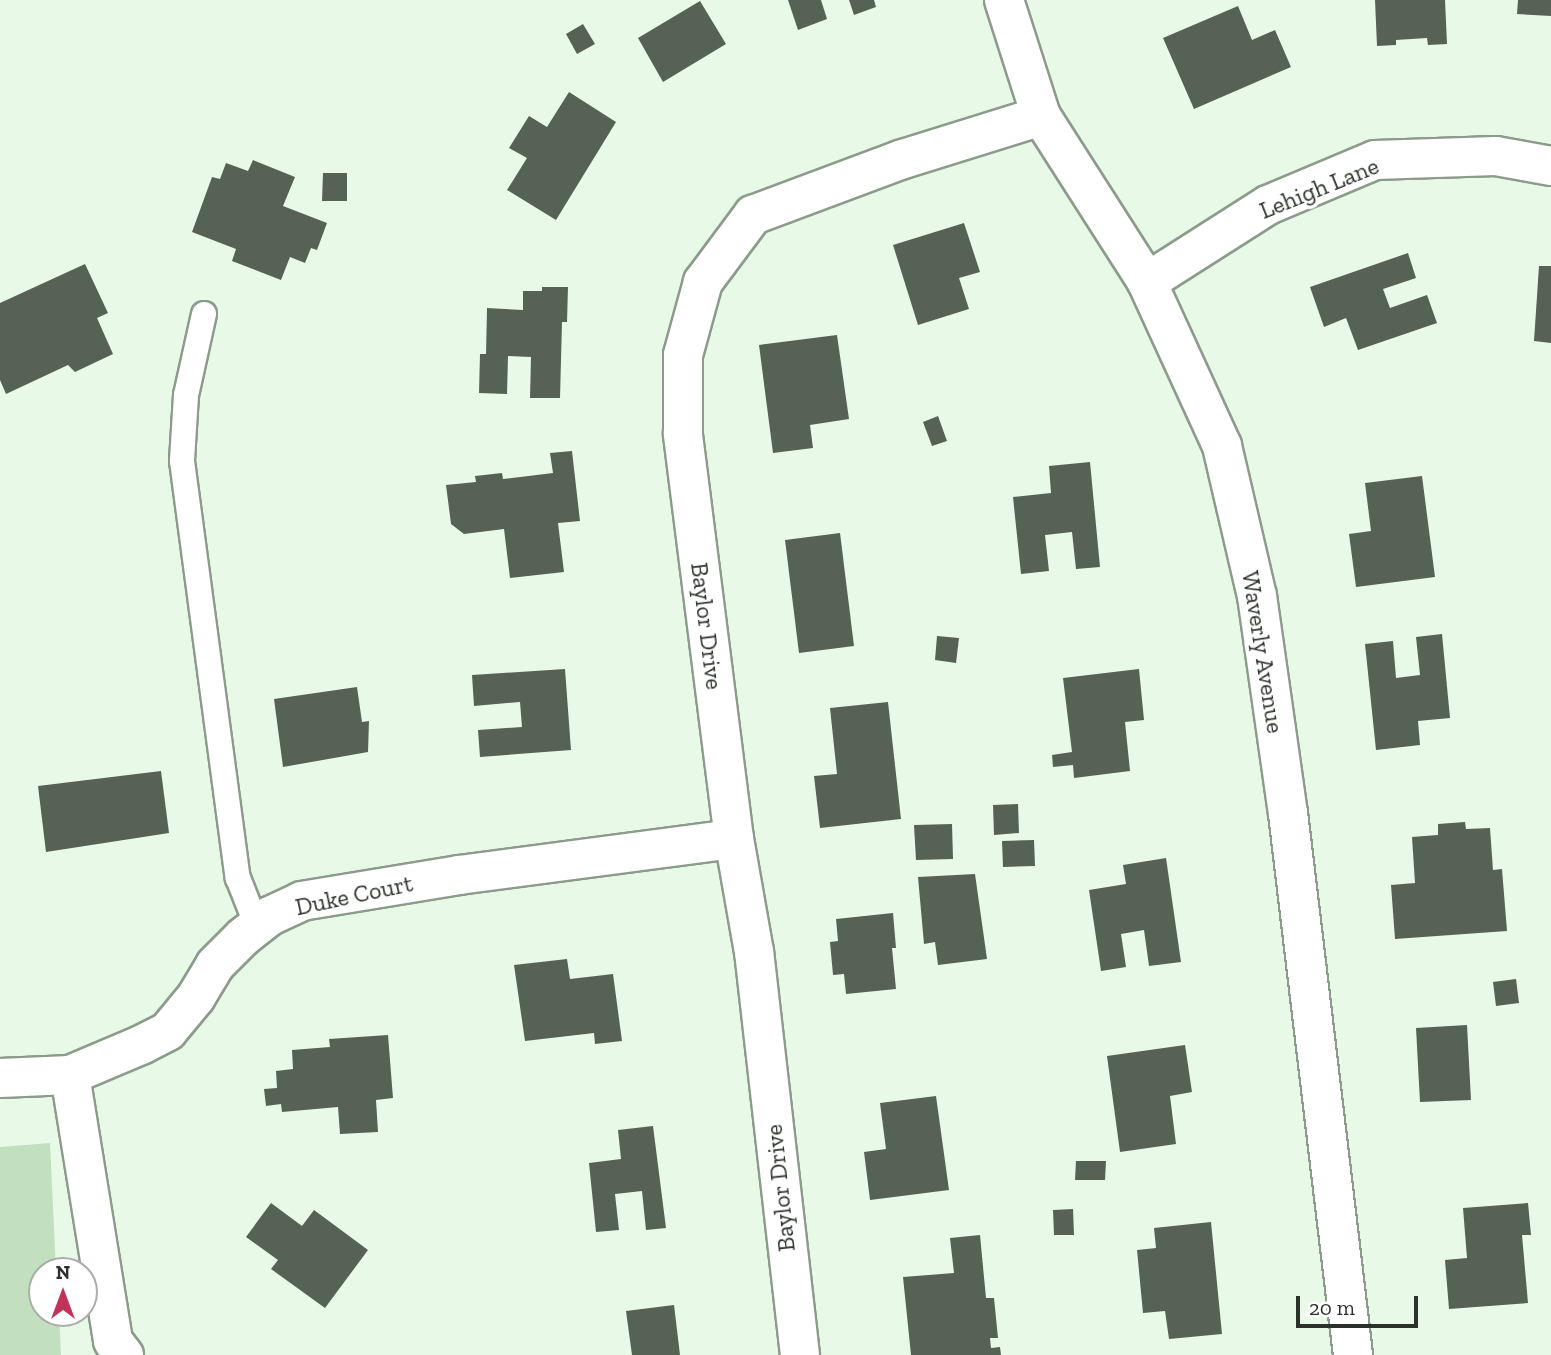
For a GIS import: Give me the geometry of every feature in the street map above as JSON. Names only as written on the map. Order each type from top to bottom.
[{"type":"street","name":"Waverly Avenue","points":[[1004,0],[1041,116],[1147,282],[1222,446],[1257,596],[1288,813],[1353,1355]]},
{"type":"street","name":"Baylor Drive","points":[[800,1355],[754,952],[734,839],[683,433],[683,355],[703,282],[753,215],[900,160],[1041,116]]},
{"type":"street","name":"Lehigh Lane","points":[[1147,282],[1268,205],[1375,160],[1496,156],[1551,166]]},
{"type":"street","name":"Duke Court","points":[[70,1075],[168,1031],[196,997],[215,965],[257,926],[302,901],[337,893],[734,839]]},
{"type":"street","points":[[0,1079],[70,1075],[113,1341],[124,1355]]},
{"type":"lane","points":[[204,314],[186,395],[182,461],[238,878],[257,926]]},
{"type":"green space","points":[[50,1143],[55,1257],[28,1257],[28,1327],[60,1327],[61,1355],[0,1355],[0,1147]]},
{"type":"building","points":[[788,0],[821,0],[827,19],[798,30]]},
{"type":"building","points":[[849,0],[874,0],[876,7],[854,15]]},
{"type":"building","points":[[1375,0],[1445,0],[1447,44],[1428,45],[1427,38],[1396,40],[1396,45],[1377,46]]},
{"type":"building","points":[[1518,0],[1551,0],[1551,16],[1517,14]]},
{"type":"building","points":[[700,1],[726,44],[663,82],[638,38]]},
{"type":"building","points":[[1238,6],[1252,40],[1275,30],[1291,67],[1194,109],[1163,38]]},
{"type":"building","points":[[583,24],[595,44],[577,54],[566,34]]},
{"type":"building","points":[[569,92],[616,122],[556,220],[507,190],[527,158],[509,148],[529,116],[547,127]]},
{"type":"building","points":[[253,160],[295,177],[283,206],[327,223],[317,250],[311,248],[305,263],[290,257],[281,280],[232,261],[236,249],[192,232],[212,177],[220,179],[226,163],[248,171]]},
{"type":"building","points":[[323,173],[347,173],[347,201],[322,201]]},
{"type":"building","points":[[964,223],[980,272],[959,278],[969,309],[918,325],[893,245]]},
{"type":"building","points":[[1408,253],[1416,278],[1383,289],[1390,308],[1427,295],[1437,323],[1358,350],[1346,318],[1324,327],[1310,287]]},
{"type":"building","points":[[85,264],[108,313],[97,318],[113,354],[75,372],[68,365],[6,394],[0,380],[0,303]]},
{"type":"building","points":[[1539,266],[1551,266],[1551,343],[1534,341]]},
{"type":"building","points":[[542,287],[568,287],[567,322],[562,322],[560,398],[530,398],[531,357],[508,356],[507,394],[479,393],[480,354],[486,354],[487,308],[523,310],[523,291],[542,291]]},
{"type":"building","points":[[837,335],[849,419],[810,425],[813,448],[773,453],[759,345]]},
{"type":"building","points":[[938,416],[947,441],[932,446],[923,422]]},
{"type":"building","points":[[572,451],[580,521],[558,523],[564,572],[510,578],[504,529],[464,534],[451,524],[446,485],[476,482],[475,476],[502,473],[503,479],[553,473],[550,453]]},
{"type":"building","points":[[1090,462],[1100,567],[1076,569],[1072,532],[1045,535],[1049,571],[1021,574],[1013,497],[1051,493],[1049,466]]},
{"type":"building","points":[[1422,476],[1435,577],[1356,587],[1349,534],[1371,531],[1365,483]]},
{"type":"building","points":[[840,533],[854,646],[799,653],[785,540]]},
{"type":"building","points":[[1442,634],[1450,718],[1418,721],[1420,745],[1376,750],[1365,644],[1393,641],[1396,678],[1420,675],[1416,637]]},
{"type":"building","points":[[937,636],[959,638],[956,663],[935,660]]},
{"type":"building","points":[[565,669],[571,750],[480,757],[478,730],[522,727],[520,702],[474,706],[472,675]]},
{"type":"building","points":[[1139,669],[1144,720],[1125,722],[1130,771],[1074,778],[1073,765],[1053,767],[1052,755],[1072,752],[1063,678]]},
{"type":"building","points":[[357,687],[362,722],[369,721],[368,752],[283,767],[274,699]]},
{"type":"building","points":[[888,702],[901,819],[820,828],[814,776],[837,774],[830,708]]},
{"type":"building","points":[[161,771],[169,833],[46,852],[38,786]]},
{"type":"building","points":[[1018,804],[1019,833],[994,835],[993,805]]},
{"type":"building","points":[[1465,822],[1466,829],[1490,828],[1493,870],[1502,869],[1507,931],[1395,939],[1391,885],[1415,883],[1412,837],[1438,835],[1438,824]]},
{"type":"building","points":[[952,824],[953,859],[916,860],[914,825]]},
{"type":"building","points":[[1034,840],[1035,866],[1003,867],[1002,841]]},
{"type":"building","points":[[1166,858],[1181,962],[1149,966],[1144,930],[1121,934],[1126,967],[1101,971],[1089,890],[1126,884],[1123,865]]},
{"type":"building","points":[[975,874],[987,959],[938,965],[935,942],[924,944],[918,877]]},
{"type":"building","points":[[893,913],[896,948],[892,948],[896,989],[846,994],[844,974],[833,975],[830,942],[838,941],[836,919]]},
{"type":"building","points":[[567,959],[570,979],[613,974],[622,1041],[595,1044],[594,1033],[525,1041],[514,965]]},
{"type":"building","points":[[1516,979],[1519,1003],[1496,1006],[1493,982]]},
{"type":"building","points":[[1467,1025],[1471,1100],[1420,1102],[1416,1028]]},
{"type":"building","points":[[388,1035],[393,1098],[376,1100],[378,1132],[340,1134],[338,1107],[282,1112],[281,1104],[266,1106],[264,1089],[277,1088],[276,1071],[293,1069],[292,1050],[330,1047],[329,1039]]},
{"type":"building","points":[[1185,1045],[1192,1092],[1170,1096],[1176,1144],[1120,1152],[1107,1056]]},
{"type":"building","points":[[936,1096],[949,1190],[870,1200],[864,1152],[886,1149],[880,1103]]},
{"type":"building","points":[[653,1126],[666,1228],[646,1230],[642,1191],[615,1194],[619,1230],[596,1232],[589,1163],[621,1159],[618,1130]]},
{"type":"building","points":[[1076,1161],[1106,1161],[1105,1180],[1075,1180]]},
{"type":"building","points":[[271,1203],[302,1226],[314,1210],[368,1250],[325,1308],[271,1269],[278,1260],[246,1237]]},
{"type":"building","points":[[1528,1203],[1531,1235],[1522,1235],[1528,1303],[1449,1309],[1445,1260],[1467,1258],[1463,1208]]},
{"type":"building","points":[[1073,1209],[1074,1235],[1054,1235],[1053,1210]]},
{"type":"building","points":[[1211,1222],[1222,1334],[1169,1339],[1165,1311],[1143,1313],[1137,1250],[1156,1248],[1154,1228]]},
{"type":"building","points":[[980,1235],[986,1298],[994,1298],[998,1338],[990,1338],[991,1348],[1000,1347],[1001,1355],[911,1355],[903,1277],[954,1273],[950,1238]]},
{"type":"building","points":[[674,1305],[680,1355],[632,1355],[626,1311]]}]
